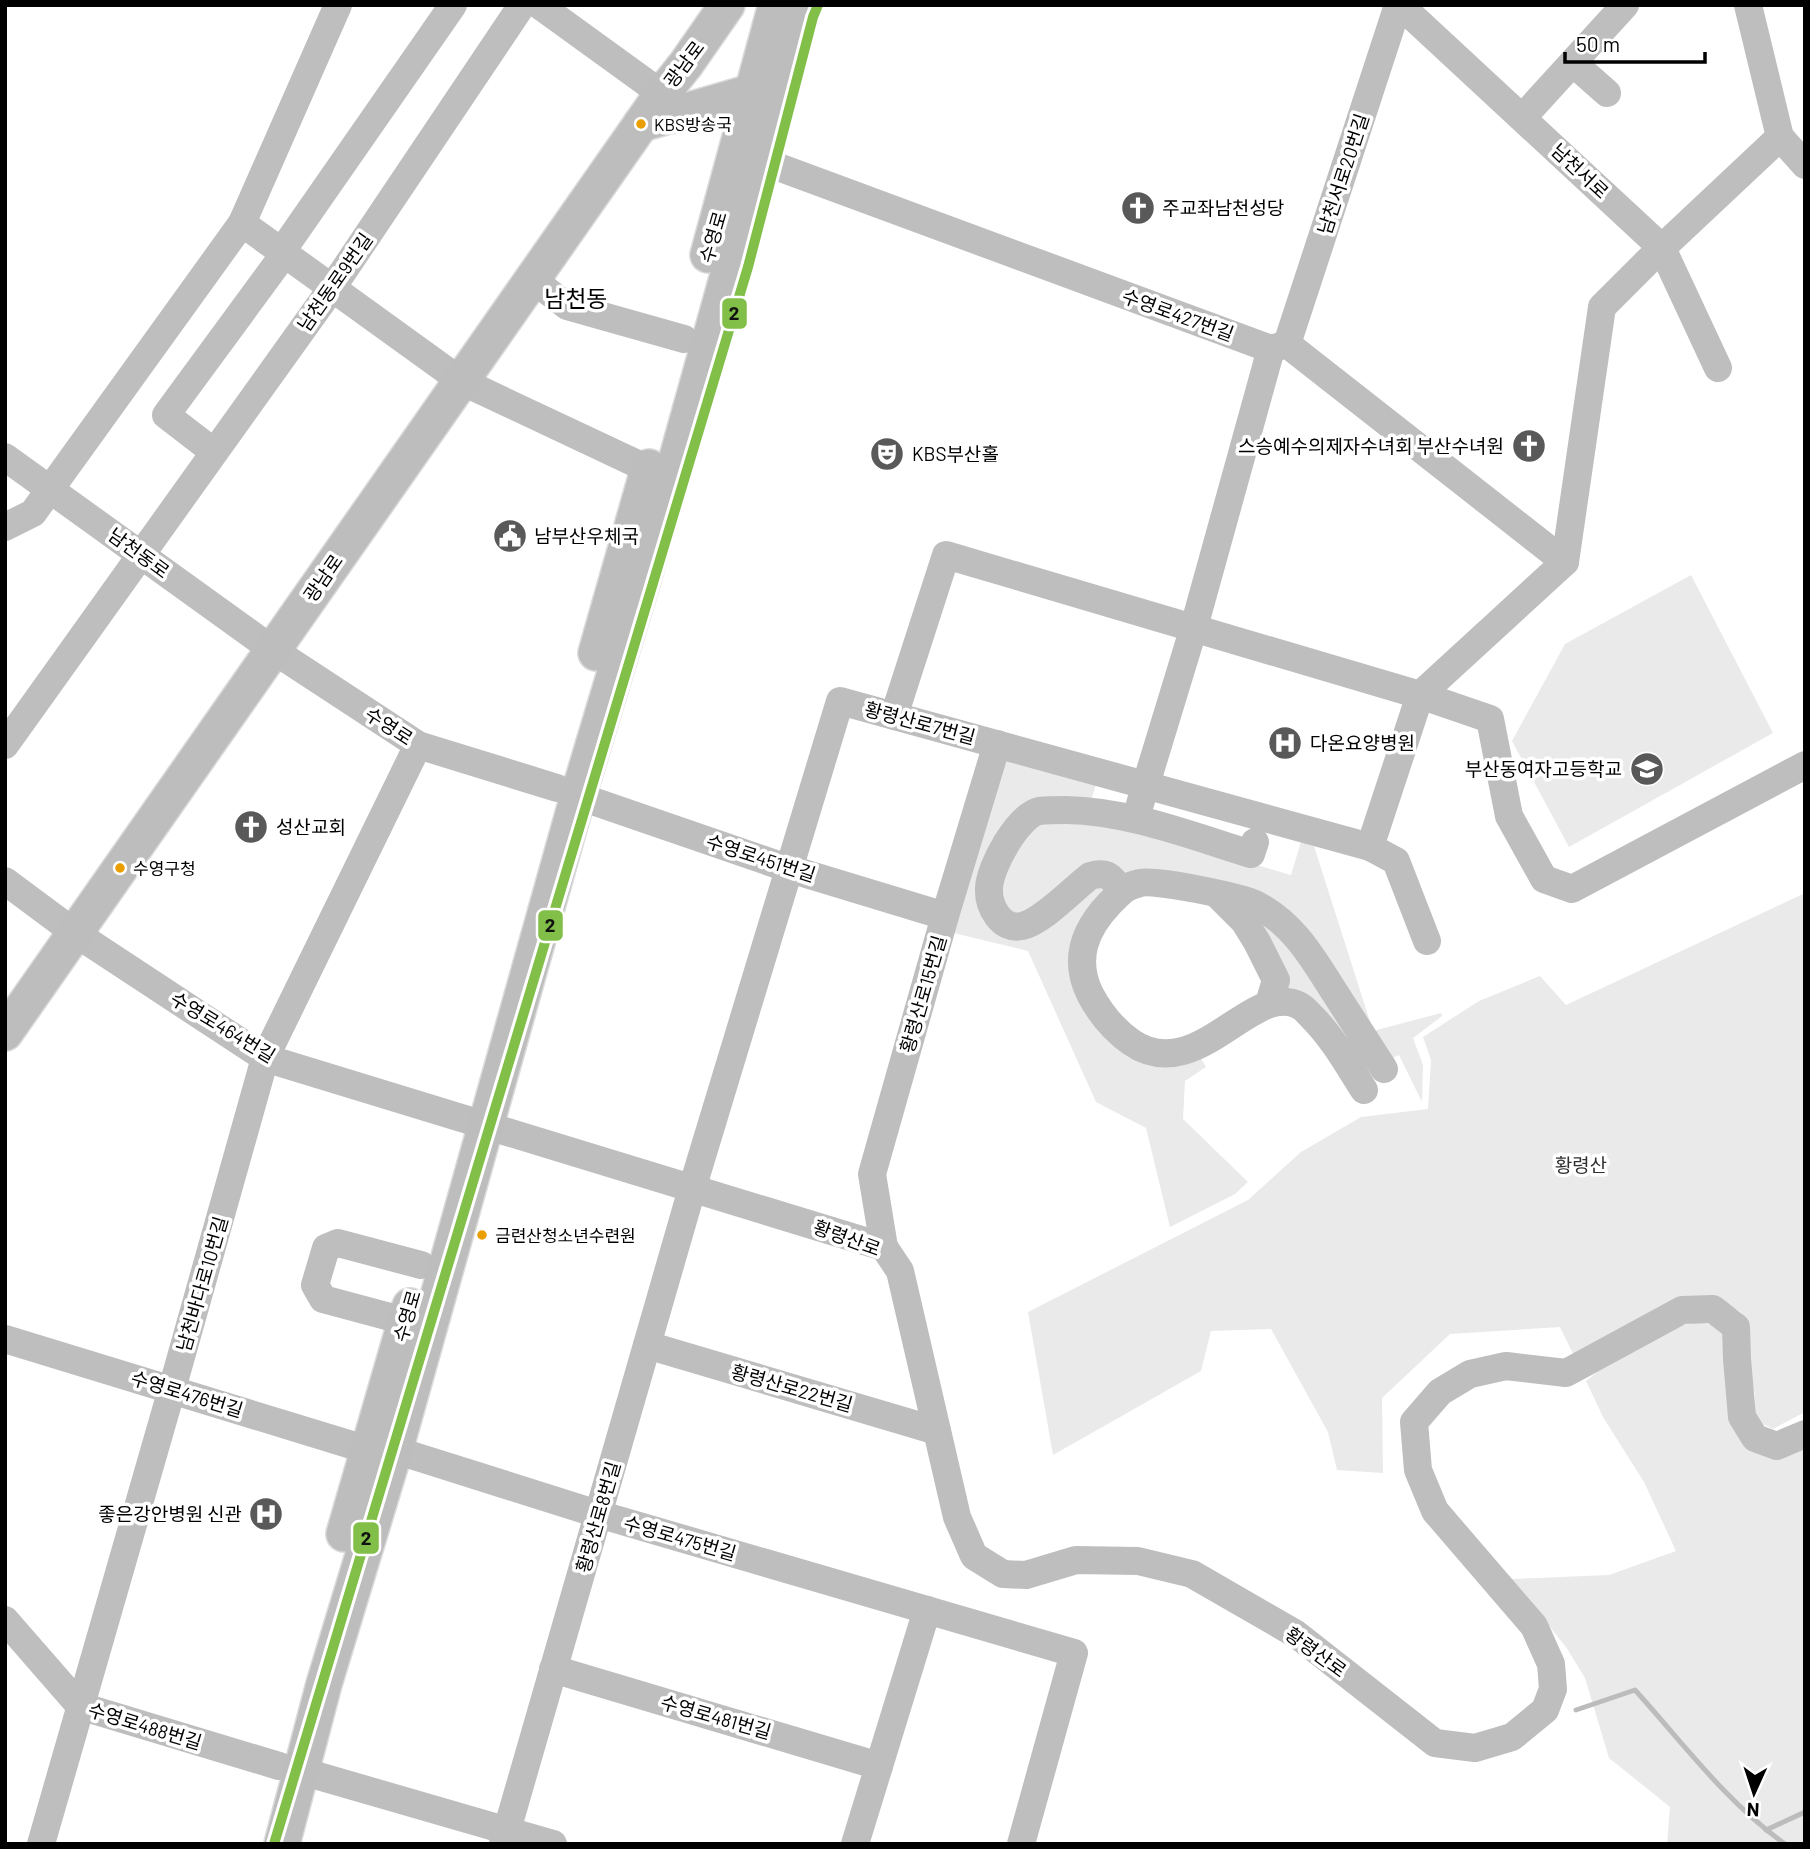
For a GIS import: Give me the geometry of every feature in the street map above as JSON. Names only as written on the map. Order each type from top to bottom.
[{"type":"main road","name":"광남로","points":[[5,1033],[531,279],[727,5]]},
{"type":"main road","name":"수영로","points":[[567,792],[644,576],[766,88],[776,5]]},
{"type":"main road","name":"수영로","points":[[766,88],[801,5]]},
{"type":"main road","name":"광남로","points":[[641,124],[766,88]]},
{"type":"main road","name":"수영로","points":[[257,1844],[290,1769],[475,1123],[567,792],[648,469],[684,339],[749,156]]},
{"type":"main road","name":"수영로","points":[[382,1450],[405,1321],[421,1265],[475,1123]]},
{"type":"main road","name":"수영로","points":[[282,1844],[290,1769]]},
{"type":"street","points":[[5,527],[33,513],[242,223],[338,5]]},
{"type":"street","points":[[214,452],[166,415],[283,252],[453,5]]},
{"type":"street","name":"남천동로9번길","points":[[5,745],[332,288],[522,5]]},
{"type":"street","points":[[539,5],[662,94]]},
{"type":"street","name":"남천서로","points":[[1399,5],[1662,248],[1718,368]]},
{"type":"street","name":"남천서로20번길","points":[[1135,820],[1279,346],[1399,5]]},
{"type":"street","points":[[1523,117],[1625,5]]},
{"type":"street","points":[[1751,6],[1780,137],[1805,165]]},
{"type":"street","points":[[1573,63],[1607,93]]},
{"type":"street","points":[[1370,847],[1420,695],[1566,562],[1602,307],[1780,137]]},
{"type":"street","name":"수영로427번길","points":[[749,156],[1279,346],[1566,562]]},
{"type":"street","points":[[242,223],[461,381],[648,469]]},
{"type":"street","points":[[531,279],[567,306],[684,339]]},
{"type":"street","name":"남천동로","points":[[5,457],[273,650]]},
{"type":"street","points":[[894,716],[946,555],[1420,695],[1490,719],[1509,816],[1544,879],[1572,889],[1805,765]]},
{"type":"street","name":"수영로","points":[[273,650],[418,745],[567,792]]},
{"type":"street","name":"황령산로7번길","points":[[692,1189],[840,701],[1370,847],[1396,861],[1427,941]]},
{"type":"street","name":"황령산로15번길","points":[[884,1247],[872,1174],[997,744]]},
{"type":"street","name":"남천바다로10번길","points":[[41,1844],[265,1058],[418,745]]},
{"type":"street","name":"수영로451번길","points":[[567,792],[790,869],[945,916]]},
{"type":"street","points":[[1121,890],[1111,877],[1099,873],[1090,876],[1045,914],[1024,926],[1010,927],[1000,920],[992,906],[989,889],[1008,840],[1032,813],[1044,810],[1082,810],[1135,820],[1251,854],[1255,842]]},
{"type":"street","name":"수영로464번길","points":[[5,881],[75,933],[265,1058],[475,1123]]},
{"type":"street","points":[[1364,1090],[1324,1030],[1301,1006],[1282,1000],[1243,1018],[1209,1041],[1186,1050],[1161,1054],[1143,1051],[1103,1015],[1091,995],[1083,976],[1087,933],[1121,890],[1143,882],[1176,885],[1253,903],[1277,919],[1302,942],[1384,1069]]},
{"type":"street","points":[[1217,894],[1244,921],[1276,980],[1269,1004]]},
{"type":"street","name":"황령산로","points":[[475,1123],[884,1247],[900,1271],[957,1517],[974,1556],[1003,1574],[1026,1575],[1076,1560],[1138,1561],[1192,1574],[1296,1634],[1435,1742],[1475,1748],[1512,1737],[1545,1710],[1553,1689],[1551,1664],[1534,1626],[1435,1511],[1418,1470],[1414,1423],[1440,1392],[1470,1374],[1506,1366],[1566,1373],[1682,1310],[1713,1310],[1736,1328],[1742,1417],[1755,1438],[1777,1446],[1805,1434]]},
{"type":"street","name":"황령산로8번길","points":[[505,1837],[692,1189]]},
{"type":"street","points":[[405,1321],[323,1298],[316,1285],[326,1248],[338,1243],[421,1265]]},
{"type":"street","name":"수영로476번길","points":[[5,1339],[382,1450]]},
{"type":"street","name":"황령산로22번길","points":[[647,1345],[937,1431]]},
{"type":"street","name":"수영로475번길","points":[[382,1450],[1074,1653],[1021,1844]]},
{"type":"street","points":[[855,1844],[927,1610]]},
{"type":"street","name":"수영로488번길","points":[[5,1620],[80,1706],[505,1837],[553,1844]]},
{"type":"street","name":"수영로481번길","points":[[553,1669],[879,1766]]},
{"type":"green space","points":[[1691,575],[1773,733],[1569,847],[1512,741],[1565,644]]},
{"type":"green space","points":[[1009,754],[1097,781],[1091,801],[1000,837],[1001,931],[1092,884],[1107,889],[1092,916],[1098,1021],[1199,1055],[1206,1067],[1185,1081],[1183,1119],[1248,1182],[1235,1194],[1170,1227],[1146,1128],[1096,1102],[1028,951],[945,931]]},
{"type":"green space","points":[[1092,817],[1291,875],[1301,842],[1314,846],[1373,1031],[1441,1013],[1442,1016],[1413,1038],[1423,1065],[1422,1102],[1399,1055],[1386,1061],[1304,935],[1115,870],[1038,911],[1007,916],[995,899],[1005,859],[1033,821]]},
{"type":"green space","name":"황령산","points":[[1805,893],[1805,1412],[1773,1429],[1754,1420],[1755,1395],[1747,1355],[1749,1329],[1741,1312],[1719,1299],[1695,1296],[1673,1299],[1646,1322],[1576,1360],[1560,1327],[1450,1334],[1382,1398],[1383,1473],[1337,1470],[1328,1432],[1271,1329],[1211,1331],[1201,1371],[1053,1455],[1028,1312],[1248,1200],[1301,1152],[1361,1117],[1428,1109],[1431,1060],[1423,1037],[1479,1001],[1540,976],[1566,1005]]},
{"type":"green space","points":[[1255,909],[1278,925],[1378,1066],[1359,1079],[1282,993]]},
{"type":"green space","points":[[1696,1322],[1717,1325],[1728,1342],[1737,1430],[1751,1452],[1778,1454],[1805,1447],[1805,1844],[1667,1844],[1670,1807],[1609,1758],[1585,1678],[1566,1647],[1511,1579],[1609,1575],[1676,1551],[1644,1482],[1603,1417],[1586,1381],[1671,1328]]},
{"type":"waterway","points":[[1576,1710],[1635,1690],[1725,1791],[1785,1844]]},
{"type":"waterway","points":[[1766,1830],[1805,1812]]},
{"type":"transit line","name":"2","points":[[274,1844],[748,267],[818,5]]},
{"type":"place","name":"KBS방송국","points":[[641,124]]},
{"type":"place","name":"주교좌남천성당","points":[[1138,208]]},
{"type":"place","name":"스승예수의제자수녀회 부산수녀원","points":[[1529,446]]},
{"type":"place","name":"KBS부산홀","points":[[887,454]]},
{"type":"place","name":"남부산우체국","points":[[510,536]]},
{"type":"place","name":"다온요양병원","points":[[1285,743]]},
{"type":"place","name":"부산동여자고등학교","points":[[1647,769]]},
{"type":"place","name":"성산교회","points":[[251,827]]},
{"type":"place","name":"수영구청","points":[[120,868]]},
{"type":"place","name":"금련산청소년수련원","points":[[482,1235]]},
{"type":"place","name":"좋은강안병원 신관","points":[[266,1514]]},
{"type":"district","name":"남천동","points":[[576,299]]}]
